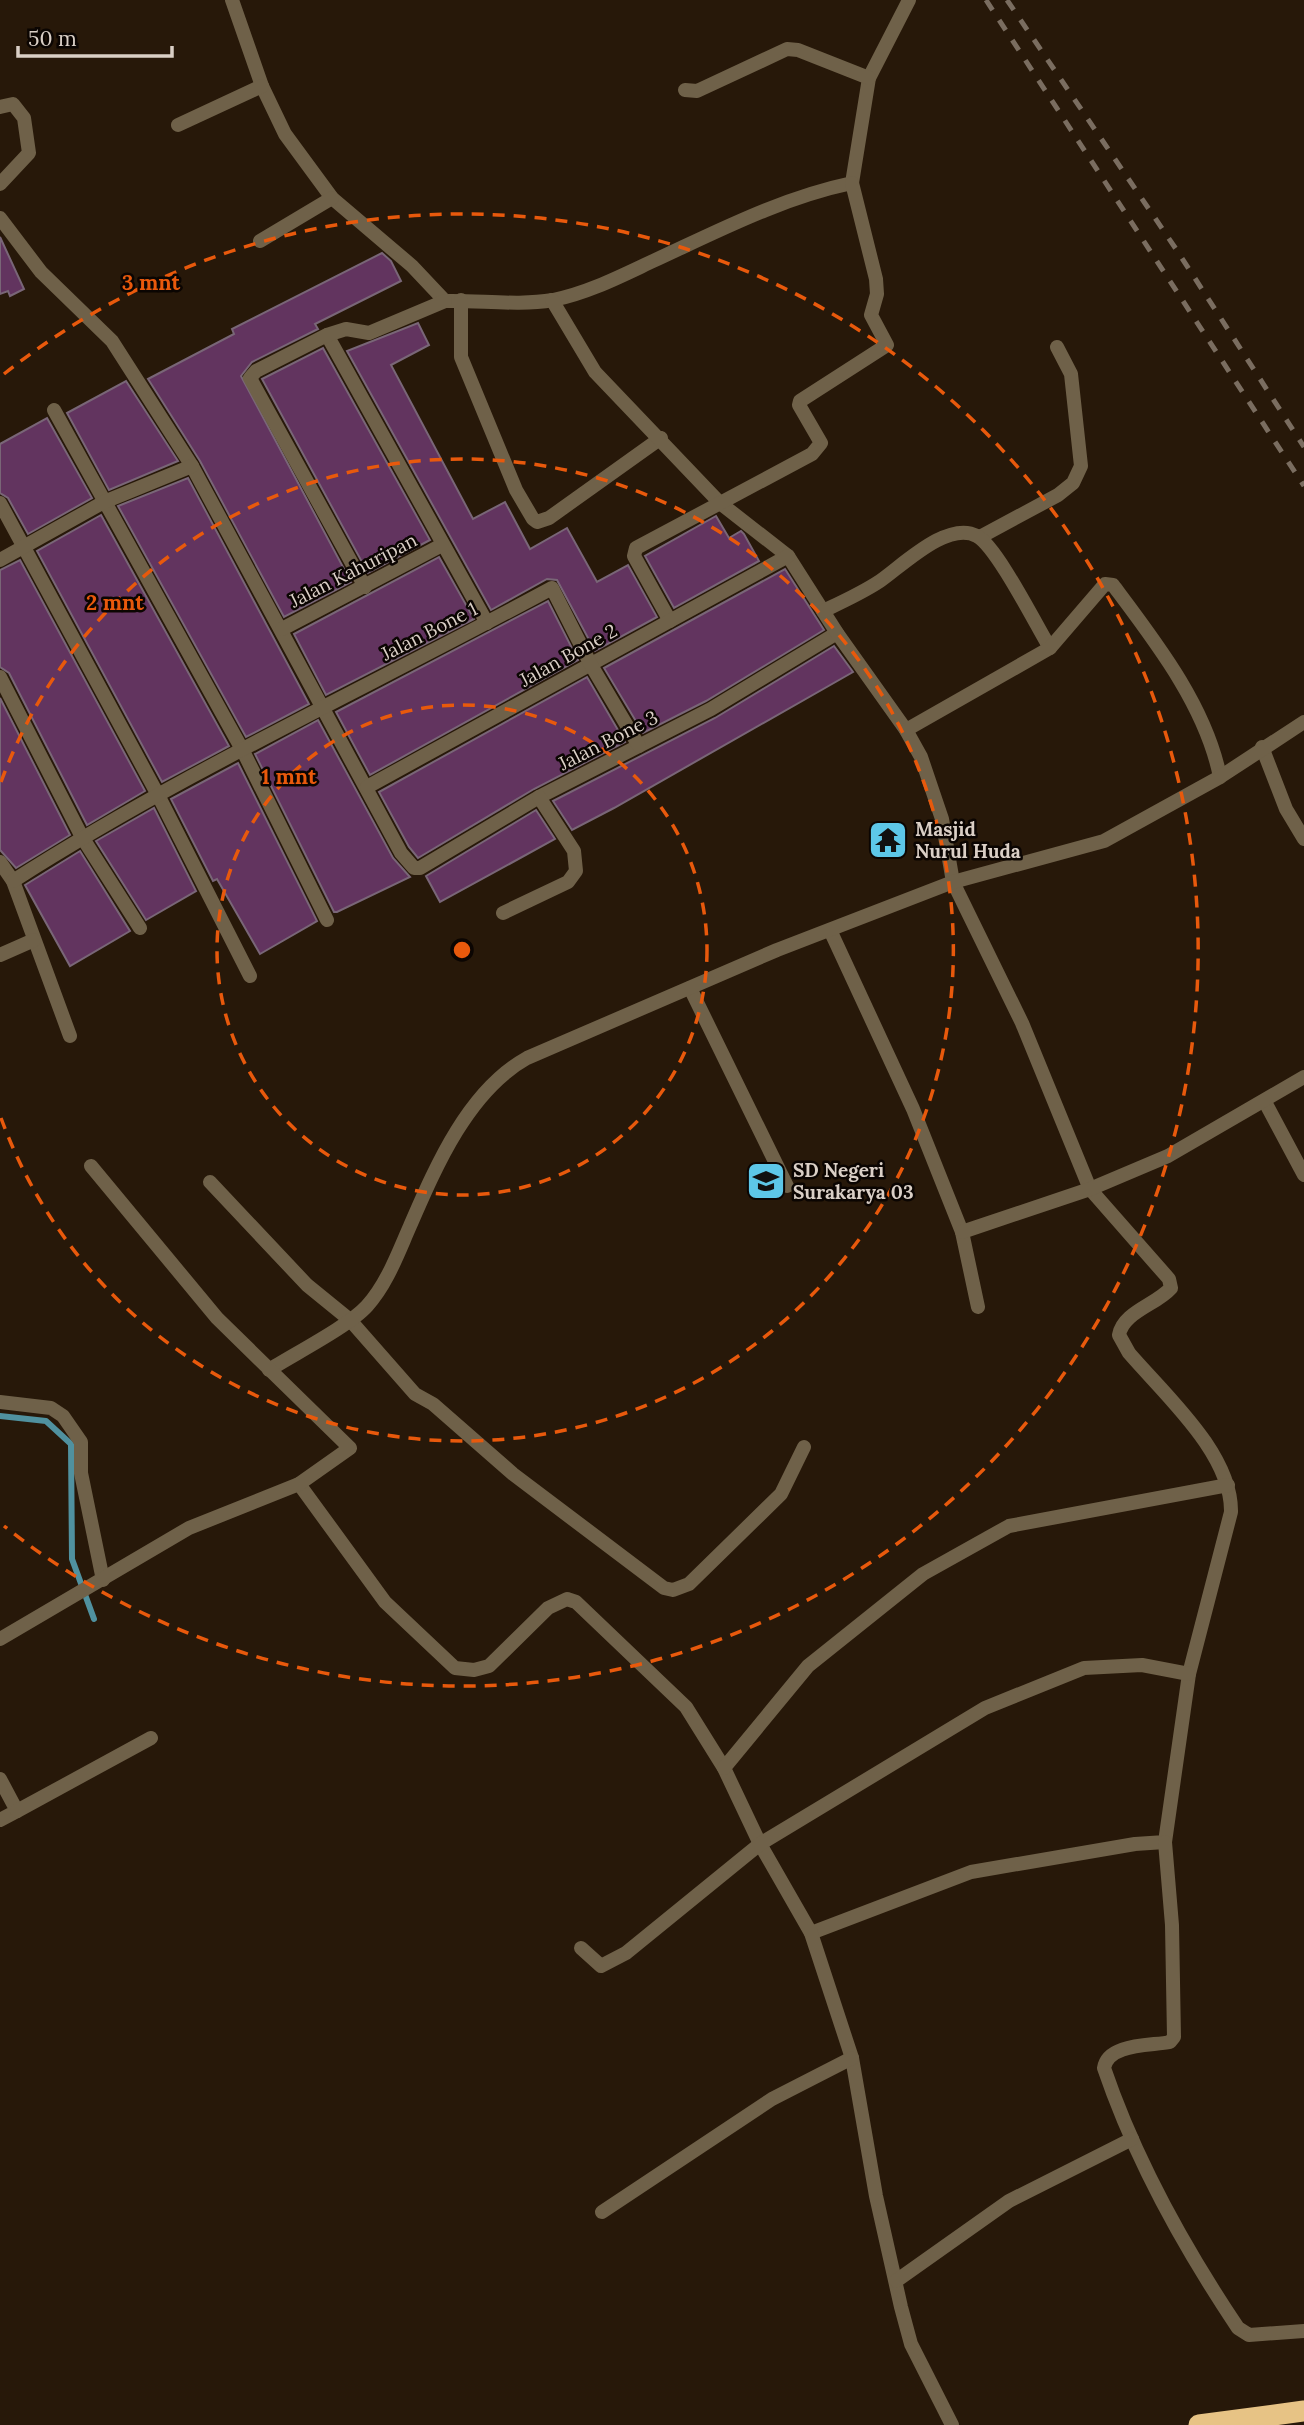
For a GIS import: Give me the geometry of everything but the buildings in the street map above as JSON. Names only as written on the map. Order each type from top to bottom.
[{"type":"highway","points":[[1199,2425],[1304,2411]]},
{"type":"street","points":[[232,0],[262,86],[285,134],[332,198],[412,266],[445,301]]},
{"type":"street","points":[[670,621],[634,551],[817,449],[821,443],[799,405],[800,401],[887,345],[871,315],[877,294],[876,279],[852,183],[869,78],[909,0]]},
{"type":"street","points":[[685,90],[696,92],[787,49],[799,50],[869,78]]},
{"type":"street","points":[[178,125],[262,86]]},
{"type":"street","points":[[0,107],[13,104],[24,118],[29,153],[0,184]]},
{"type":"street","points":[[365,587],[250,378],[256,371],[327,335],[346,329],[369,333],[445,301],[552,300],[598,287],[754,213],[826,188],[852,183]]},
{"type":"street","points":[[260,241],[332,198]]},
{"type":"street","points":[[0,218],[41,272],[111,341],[192,466],[367,787]]},
{"type":"street","points":[[0,247],[14,239]]},
{"type":"street","points":[[461,300],[461,357],[516,490],[537,522],[549,518],[661,438]]},
{"type":"street","points":[[552,300],[595,373],[661,438],[720,503],[788,556],[837,633],[906,730],[921,757],[942,820],[953,882],[1022,1023],[1090,1189],[1169,1279],[1171,1288],[1165,1295],[1120,1326],[1119,1335],[1129,1353],[1215,1455],[1228,1485],[1231,1512],[1189,1674],[1164,1842],[1172,1925],[1174,2037],[1170,2042],[1117,2050],[1105,2062],[1104,2068],[1132,2139],[1174,2219],[1238,2328],[1249,2335],[1304,2331]]},
{"type":"street","points":[[327,335],[487,623]]},
{"type":"street","points":[[980,537],[1058,495],[1073,483],[1082,466],[1071,374],[1057,347]]},
{"type":"street","points":[[54,410],[243,751],[327,920]]},
{"type":"street","points":[[0,560],[104,502],[192,466]]},
{"type":"street","points":[[0,503],[158,795],[250,976]]},
{"type":"street","points":[[823,611],[878,583],[932,542],[966,532],[980,537],[994,553],[1050,648]]},
{"type":"street","name":"Jalan Kahuripan","points":[[282,629],[442,545]]},
{"type":"street","name":"Jalan Bone 2","points":[[367,787],[788,556]]},
{"type":"street","points":[[906,730],[1050,648],[1080,617],[1098,589],[1105,584],[1113,585],[1172,664],[1216,757],[1220,777]]},
{"type":"street","name":"Jalan Bone 1","points":[[13,881],[82,837],[158,795],[552,588],[591,664]]},
{"type":"street","name":"Jalan Bone 3","points":[[367,787],[401,853],[414,869],[421,868],[539,797],[711,709],[837,633]]},
{"type":"street","points":[[591,664],[639,746]]},
{"type":"street","points":[[0,677],[82,837],[140,929]]},
{"type":"street","points":[[269,1370],[366,1307],[378,1291],[451,1142],[489,1086],[503,1071],[527,1058],[690,988],[953,882],[1104,841],[1220,777],[1304,722]]},
{"type":"street","points":[[1262,747],[1286,808],[1304,839]]},
{"type":"street","points":[[503,913],[568,882],[576,871],[574,851],[539,797]]},
{"type":"street","points":[[0,862],[13,881],[70,1036]]},
{"type":"street","points":[[830,930],[913,1110],[962,1232],[978,1307]]},
{"type":"street","points":[[0,955],[34,940]]},
{"type":"street","points":[[690,988],[787,1186]]},
{"type":"street","points":[[962,1232],[1090,1189],[1168,1156],[1304,1077]]},
{"type":"street","points":[[1265,1102],[1304,1175]]},
{"type":"street","points":[[0,1639],[189,1528],[299,1483],[350,1448],[217,1318],[90,1166]]},
{"type":"street","points":[[210,1182],[307,1285],[349,1320],[415,1394],[433,1404],[513,1474],[664,1588],[673,1590],[689,1584],[781,1494],[804,1447]]},
{"type":"street","points":[[0,1402],[51,1408],[63,1416],[81,1442],[81,1473],[103,1580]]},
{"type":"street","points":[[299,1483],[385,1602],[455,1668],[474,1670],[489,1666],[548,1608],[567,1599],[576,1602],[686,1707],[724,1768],[760,1844],[811,1933],[852,2058],[876,2196],[911,2344],[952,2425]]},
{"type":"street","points":[[724,1768],[808,1667],[923,1574],[1009,1526],[1228,1485]]},
{"type":"street","points":[[581,1948],[601,1966],[626,1953],[760,1844],[985,1708],[1084,1668],[1142,1665],[1189,1674]]},
{"type":"street","points":[[0,1820],[151,1738]]},
{"type":"street","points":[[0,1779],[17,1811]]},
{"type":"street","points":[[811,1933],[971,1872],[1135,1844],[1164,1842]]},
{"type":"street","points":[[602,2212],[772,2099],[852,2058]]},
{"type":"street","points":[[896,2281],[1009,2201],[1132,2139]]},
{"type":"waterway","points":[[0,1416],[46,1421],[71,1444],[72,1559],[94,1619]]},
{"type":"railway","points":[[986,0],[1304,486]]},
{"type":"railway","points":[[1007,0],[1176,249],[1304,447]]},
{"type":"place","name":"Masjid Nurul Huda","points":[[888,840]]},
{"type":"place","name":"SD Negeri Surakarya 03","points":[[766,1181]]}]
